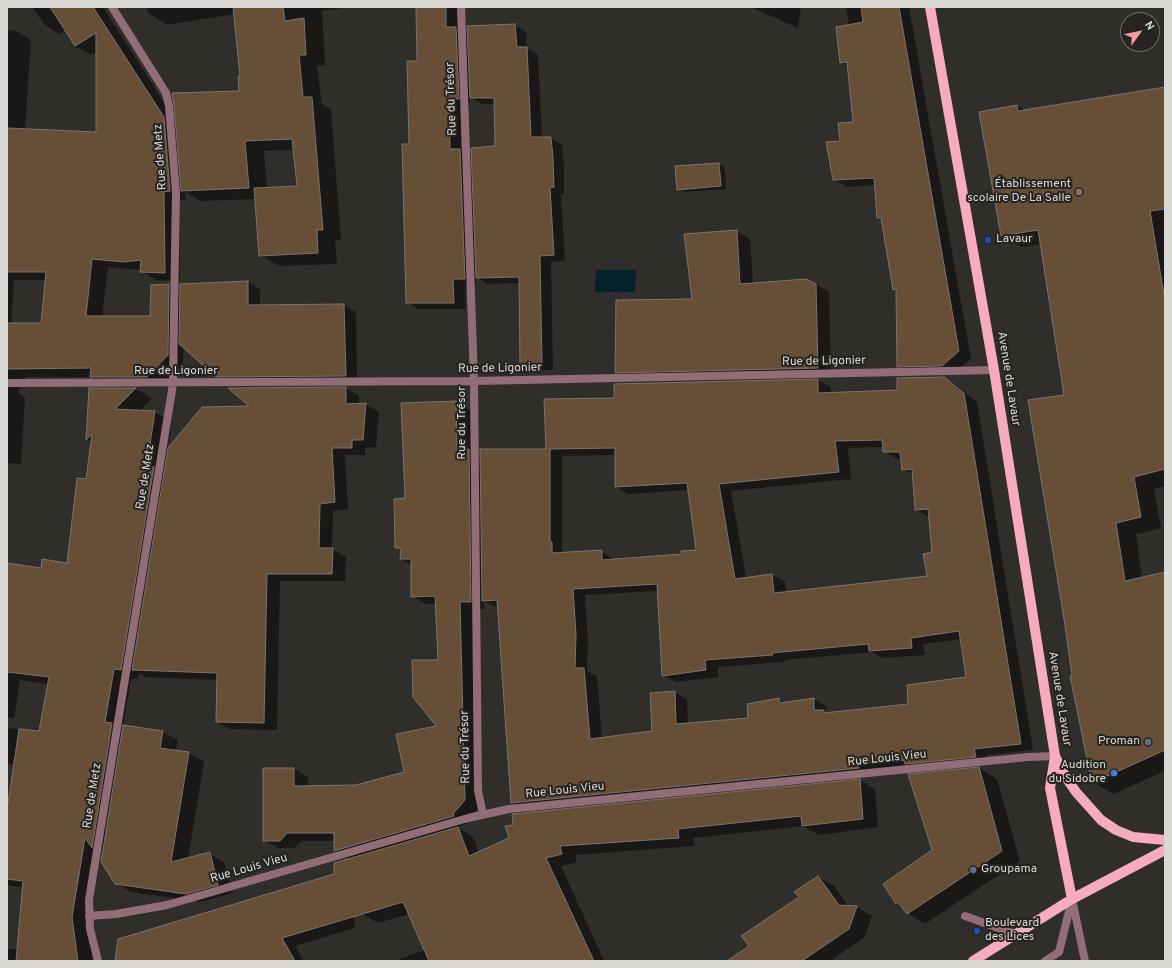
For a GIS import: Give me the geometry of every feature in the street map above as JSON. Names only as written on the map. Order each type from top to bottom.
[{"type":"main road","name":"Avenue de Lavaur","points":[[930,7],[994,370],[1055,756],[1065,776],[1076,792],[1101,820],[1116,830],[1134,837],[1165,840]]},
{"type":"main road","name":"Avenue de Lavaur","points":[[1055,756],[1050,788],[1072,899]]},
{"type":"main road","points":[[973,961],[1072,899],[1165,850]]},
{"type":"street","name":"Rue de Metz","points":[[98,961],[88,916],[91,879],[173,384],[176,193],[169,106],[166,93],[112,7]]},
{"type":"street","name":"Rue du Trésor","points":[[461,7],[474,381],[478,791],[483,814]]},
{"type":"street","name":"Rue de Ligonier","points":[[7,383],[173,384],[474,381],[994,370]]},
{"type":"street","name":"Rue Louis Vieu","points":[[88,916],[116,914],[167,905],[483,814],[540,806],[1028,757],[1055,756]]},
{"type":"street","points":[[1045,961],[1059,952],[1072,899]]},
{"type":"street","points":[[1072,899],[1085,961]]},
{"type":"street","points":[[965,916],[1015,934]]},
{"type":"water","points":[[596,270],[636,270],[635,292],[595,292]]},
{"type":"building","points":[[50,7],[93,7],[164,117],[170,191],[164,192],[165,273],[140,272],[141,260],[123,262],[92,259],[86,316],[150,316],[151,285],[169,284],[168,355],[147,377],[90,377],[91,368],[7,369],[7,323],[41,323],[46,272],[7,272],[7,128],[96,132],[96,33],[75,46]]},
{"type":"building","points":[[233,7],[283,7],[285,21],[304,18],[306,55],[299,55],[303,97],[312,97],[323,230],[317,230],[318,253],[259,256],[254,188],[297,186],[292,139],[245,141],[249,188],[181,191],[172,93],[239,91],[238,76],[240,76]]},
{"type":"building","points":[[416,7],[446,7],[446,27],[456,27],[459,99],[449,99],[450,149],[460,149],[465,279],[453,279],[454,303],[406,303],[402,144],[409,144],[407,61],[417,61]]},
{"type":"building","points":[[861,7],[899,7],[959,351],[942,366],[897,367],[896,289],[893,290],[881,218],[877,218],[874,178],[833,180],[826,142],[840,141],[838,123],[853,122],[847,62],[840,63],[836,27],[863,22]]},
{"type":"building","points":[[515,24],[517,47],[527,47],[531,137],[551,137],[553,158],[554,187],[550,188],[554,255],[540,256],[542,364],[520,364],[519,277],[476,278],[471,148],[495,146],[494,98],[470,98],[467,26]]},
{"type":"building","points":[[1165,87],[1165,209],[1150,211],[1165,301],[1165,469],[1134,477],[1141,517],[1116,523],[1125,581],[1165,572],[1165,750],[1092,783],[1070,676],[1072,675],[1064,619],[1028,400],[1064,395],[1038,230],[1001,236],[979,112],[1017,105],[1018,111]]},
{"type":"building","points":[[719,163],[721,186],[677,190],[675,166]]},
{"type":"building","points":[[737,230],[740,284],[806,279],[816,284],[818,368],[615,373],[616,300],[692,299],[684,234]]},
{"type":"building","points":[[248,281],[248,305],[344,304],[346,376],[216,377],[179,344],[180,284]]},
{"type":"building","points":[[944,377],[964,393],[1021,744],[974,749],[976,757],[905,764],[904,760],[858,763],[859,768],[511,803],[497,600],[482,601],[480,449],[546,449],[544,399],[614,398],[614,384],[818,379],[818,393],[897,390],[897,378]],"holes":[[[882,440],[883,452],[900,452],[902,470],[912,469],[915,510],[928,509],[932,552],[923,554],[927,576],[774,593],[772,574],[735,579],[719,484],[839,472],[835,441]],[[615,448],[615,487],[687,483],[696,550],[681,551],[682,554],[602,560],[602,550],[552,553],[552,542],[550,542],[550,449]],[[657,584],[662,676],[706,670],[705,660],[773,655],[772,653],[868,644],[869,651],[912,648],[911,638],[959,631],[966,677],[907,685],[908,704],[824,713],[824,710],[814,710],[814,698],[780,703],[779,698],[747,704],[748,718],[676,724],[675,691],[650,693],[652,731],[590,739],[584,668],[575,668],[576,634],[573,589]]]},
{"type":"building","points":[[346,387],[346,404],[366,403],[363,440],[352,440],[352,448],[332,448],[335,502],[320,504],[319,548],[333,548],[332,574],[267,574],[264,723],[216,722],[217,673],[132,670],[168,448],[202,407],[249,406],[228,388]]},
{"type":"building","points":[[89,388],[136,388],[115,409],[155,411],[145,477],[154,466],[121,670],[114,669],[105,722],[112,723],[92,848],[85,838],[72,917],[78,961],[16,961],[23,881],[7,879],[7,810],[19,729],[39,731],[49,677],[7,672],[7,563],[41,568],[42,559],[67,563],[77,478],[86,479],[92,434],[86,440]]},
{"type":"building","points":[[456,401],[457,449],[469,449],[471,602],[460,602],[465,800],[453,814],[454,816],[334,851],[334,833],[287,833],[280,841],[263,841],[263,768],[294,768],[294,786],[356,785],[404,772],[396,734],[436,726],[413,697],[412,660],[438,660],[435,596],[411,597],[411,559],[400,559],[401,548],[395,548],[394,499],[405,498],[401,403]]},
{"type":"building","points":[[123,725],[163,731],[160,748],[189,752],[171,862],[210,852],[218,885],[186,894],[115,884],[101,862]]},
{"type":"building","points":[[979,767],[1002,851],[907,914],[898,902],[896,904],[883,884],[932,850],[908,774]]},
{"type":"building","points":[[860,779],[863,819],[802,826],[801,816],[678,829],[679,838],[560,846],[562,854],[546,858],[594,961],[429,961],[403,902],[282,938],[295,961],[115,961],[118,939],[334,874],[334,863],[458,827],[469,856],[509,838],[505,826],[513,825],[512,814]]},
{"type":"building","points":[[818,876],[839,905],[857,906],[849,929],[802,961],[727,961],[749,946],[741,936],[799,897],[794,892]]},
{"type":"place","name":"Établissement scolaire De La Salle","points":[[1079,192]]},
{"type":"place","name":"Lavaur","points":[[988,240]]},
{"type":"place","name":"Proman","points":[[1148,742]]},
{"type":"place","name":"Audition du Sidobre","points":[[1114,773]]},
{"type":"place","name":"Groupama","points":[[973,870]]},
{"type":"place","name":"Boulevard des Lices","points":[[977,931]]}]
